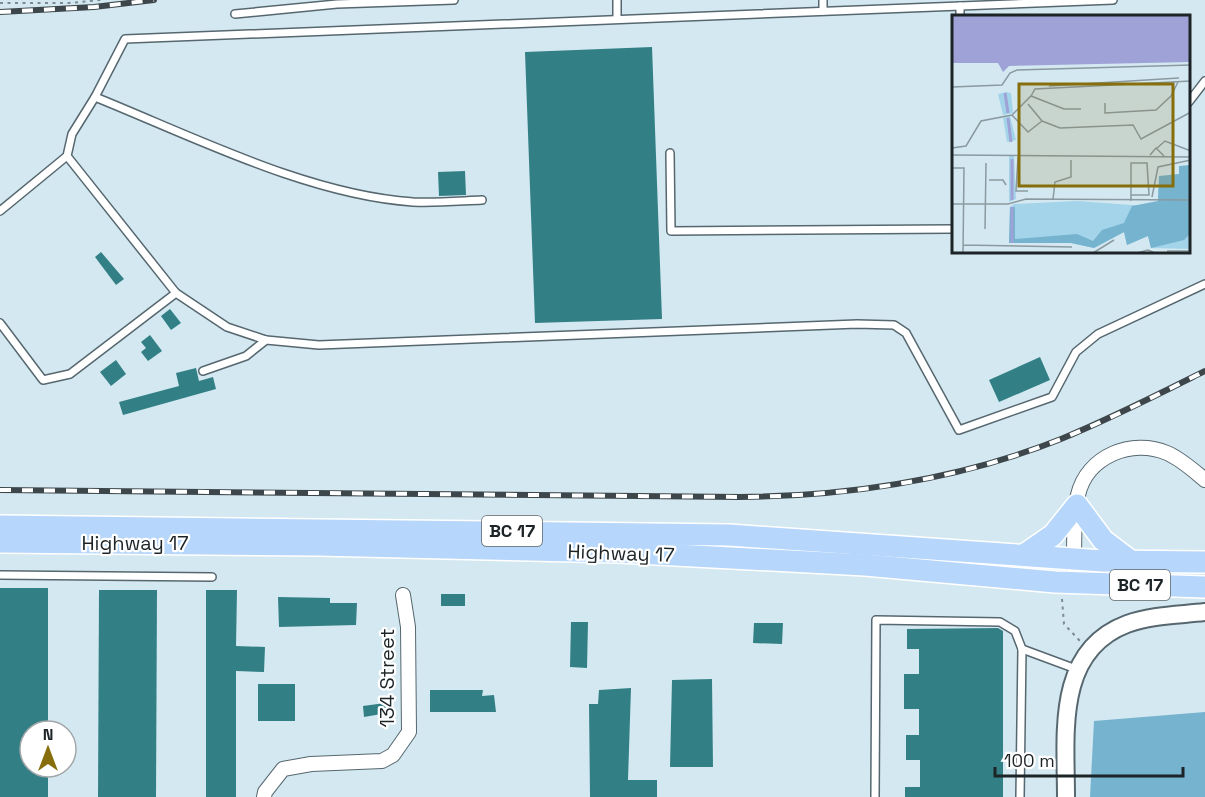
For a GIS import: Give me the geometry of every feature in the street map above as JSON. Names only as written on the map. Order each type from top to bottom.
[{"type":"highway","points":[[1024,555],[1053,535],[1077,505],[1103,540],[1132,562]]},
{"type":"highway","name":"Highway 17","points":[[0,526],[729,535],[1075,559],[1205,562]]},
{"type":"highway","name":"Highway 17","points":[[0,542],[318,544],[619,552],[842,564],[1068,588],[1205,587]]},
{"type":"street","points":[[1068,588],[1075,559],[1077,505],[1081,486],[1097,464],[1116,452],[1145,447],[1175,457],[1205,480]]},
{"type":"street","name":"134 Street","points":[[264,797],[265,792],[283,769],[312,764],[382,761],[393,755],[409,732],[408,627],[404,595]]},
{"type":"street","points":[[1066,797],[1069,693],[1076,669],[1090,650],[1106,635],[1128,624],[1205,612]]},
{"type":"lane","points":[[235,14],[337,4],[454,0]]},
{"type":"lane","points":[[616,0],[617,18]]},
{"type":"lane","points":[[823,0],[823,11]]},
{"type":"lane","points":[[0,210],[67,156],[72,134],[125,39],[1113,0]]},
{"type":"lane","points":[[960,6],[960,15]]},
{"type":"lane","points":[[1190,100],[1205,81]]},
{"type":"lane","points":[[94,97],[255,162],[352,193],[414,202],[482,200]]},
{"type":"lane","points":[[670,153],[671,231],[952,229]]},
{"type":"lane","points":[[67,156],[176,293],[227,327],[266,340],[319,345],[894,325],[906,333],[959,430],[1052,397],[1076,352],[1098,334],[1205,284]]},
{"type":"lane","points":[[0,323],[43,380],[70,374],[176,293]]},
{"type":"lane","points":[[203,371],[246,356],[266,340]]},
{"type":"lane","points":[[0,575],[212,577]]},
{"type":"lane","points":[[875,797],[876,620],[1000,622],[1015,631],[1022,649],[1020,797]]},
{"type":"lane","points":[[1022,649],[1076,669]]},
{"type":"path","points":[[0,3],[69,3],[101,0]]},
{"type":"path","points":[[1068,588],[1062,614],[1064,624],[1081,642]]},
{"type":"shaded area","points":[[1205,712],[1205,797],[1090,797],[1094,721]]},
{"type":"building","points":[[652,47],[662,319],[535,323],[525,52]]},
{"type":"building","points":[[465,171],[466,195],[439,196],[438,172]]},
{"type":"building","points":[[101,252],[124,279],[116,285],[95,257]]},
{"type":"building","points":[[170,309],[181,323],[171,330],[161,316]]},
{"type":"building","points":[[150,335],[162,351],[148,361],[141,352],[146,348],[141,342]]},
{"type":"building","points":[[1040,357],[1050,380],[999,402],[989,380]]},
{"type":"building","points":[[116,360],[126,374],[111,386],[100,372]]},
{"type":"building","points":[[196,368],[199,381],[213,377],[216,389],[123,415],[119,402],[179,386],[176,373]]},
{"type":"building","points":[[0,588],[48,588],[48,719],[18,719],[18,779],[48,779],[48,797],[0,797]]},
{"type":"building","points":[[99,590],[157,590],[156,797],[98,797]]},
{"type":"building","points":[[206,590],[237,590],[236,646],[265,647],[264,672],[236,671],[236,797],[206,797]]},
{"type":"building","points":[[441,594],[465,594],[465,606],[441,606]]},
{"type":"building","points":[[278,597],[330,598],[330,603],[357,603],[356,625],[279,627]]},
{"type":"building","points":[[571,622],[588,622],[587,668],[570,667]]},
{"type":"building","points":[[754,623],[783,623],[782,644],[753,643]]},
{"type":"building","points":[[998,628],[1003,631],[1003,797],[905,797],[905,787],[920,787],[920,760],[906,760],[906,735],[919,735],[919,709],[904,709],[904,674],[919,674],[919,649],[907,649],[907,629]]},
{"type":"building","points":[[712,679],[713,767],[670,767],[672,680]]},
{"type":"building","points":[[258,684],[295,684],[295,721],[258,721]]},
{"type":"building","points":[[631,688],[628,780],[657,780],[657,797],[590,797],[589,704],[598,704],[599,690]]},
{"type":"building","points":[[430,690],[483,690],[482,696],[494,695],[496,712],[430,712]]},
{"type":"building","points":[[385,703],[387,713],[364,717],[363,706]]},
{"type":"railway","points":[[0,12],[94,7],[154,0]]},
{"type":"railway","points":[[0,490],[740,497],[863,489],[943,475],[1022,453],[1097,423],[1205,371]]}]
